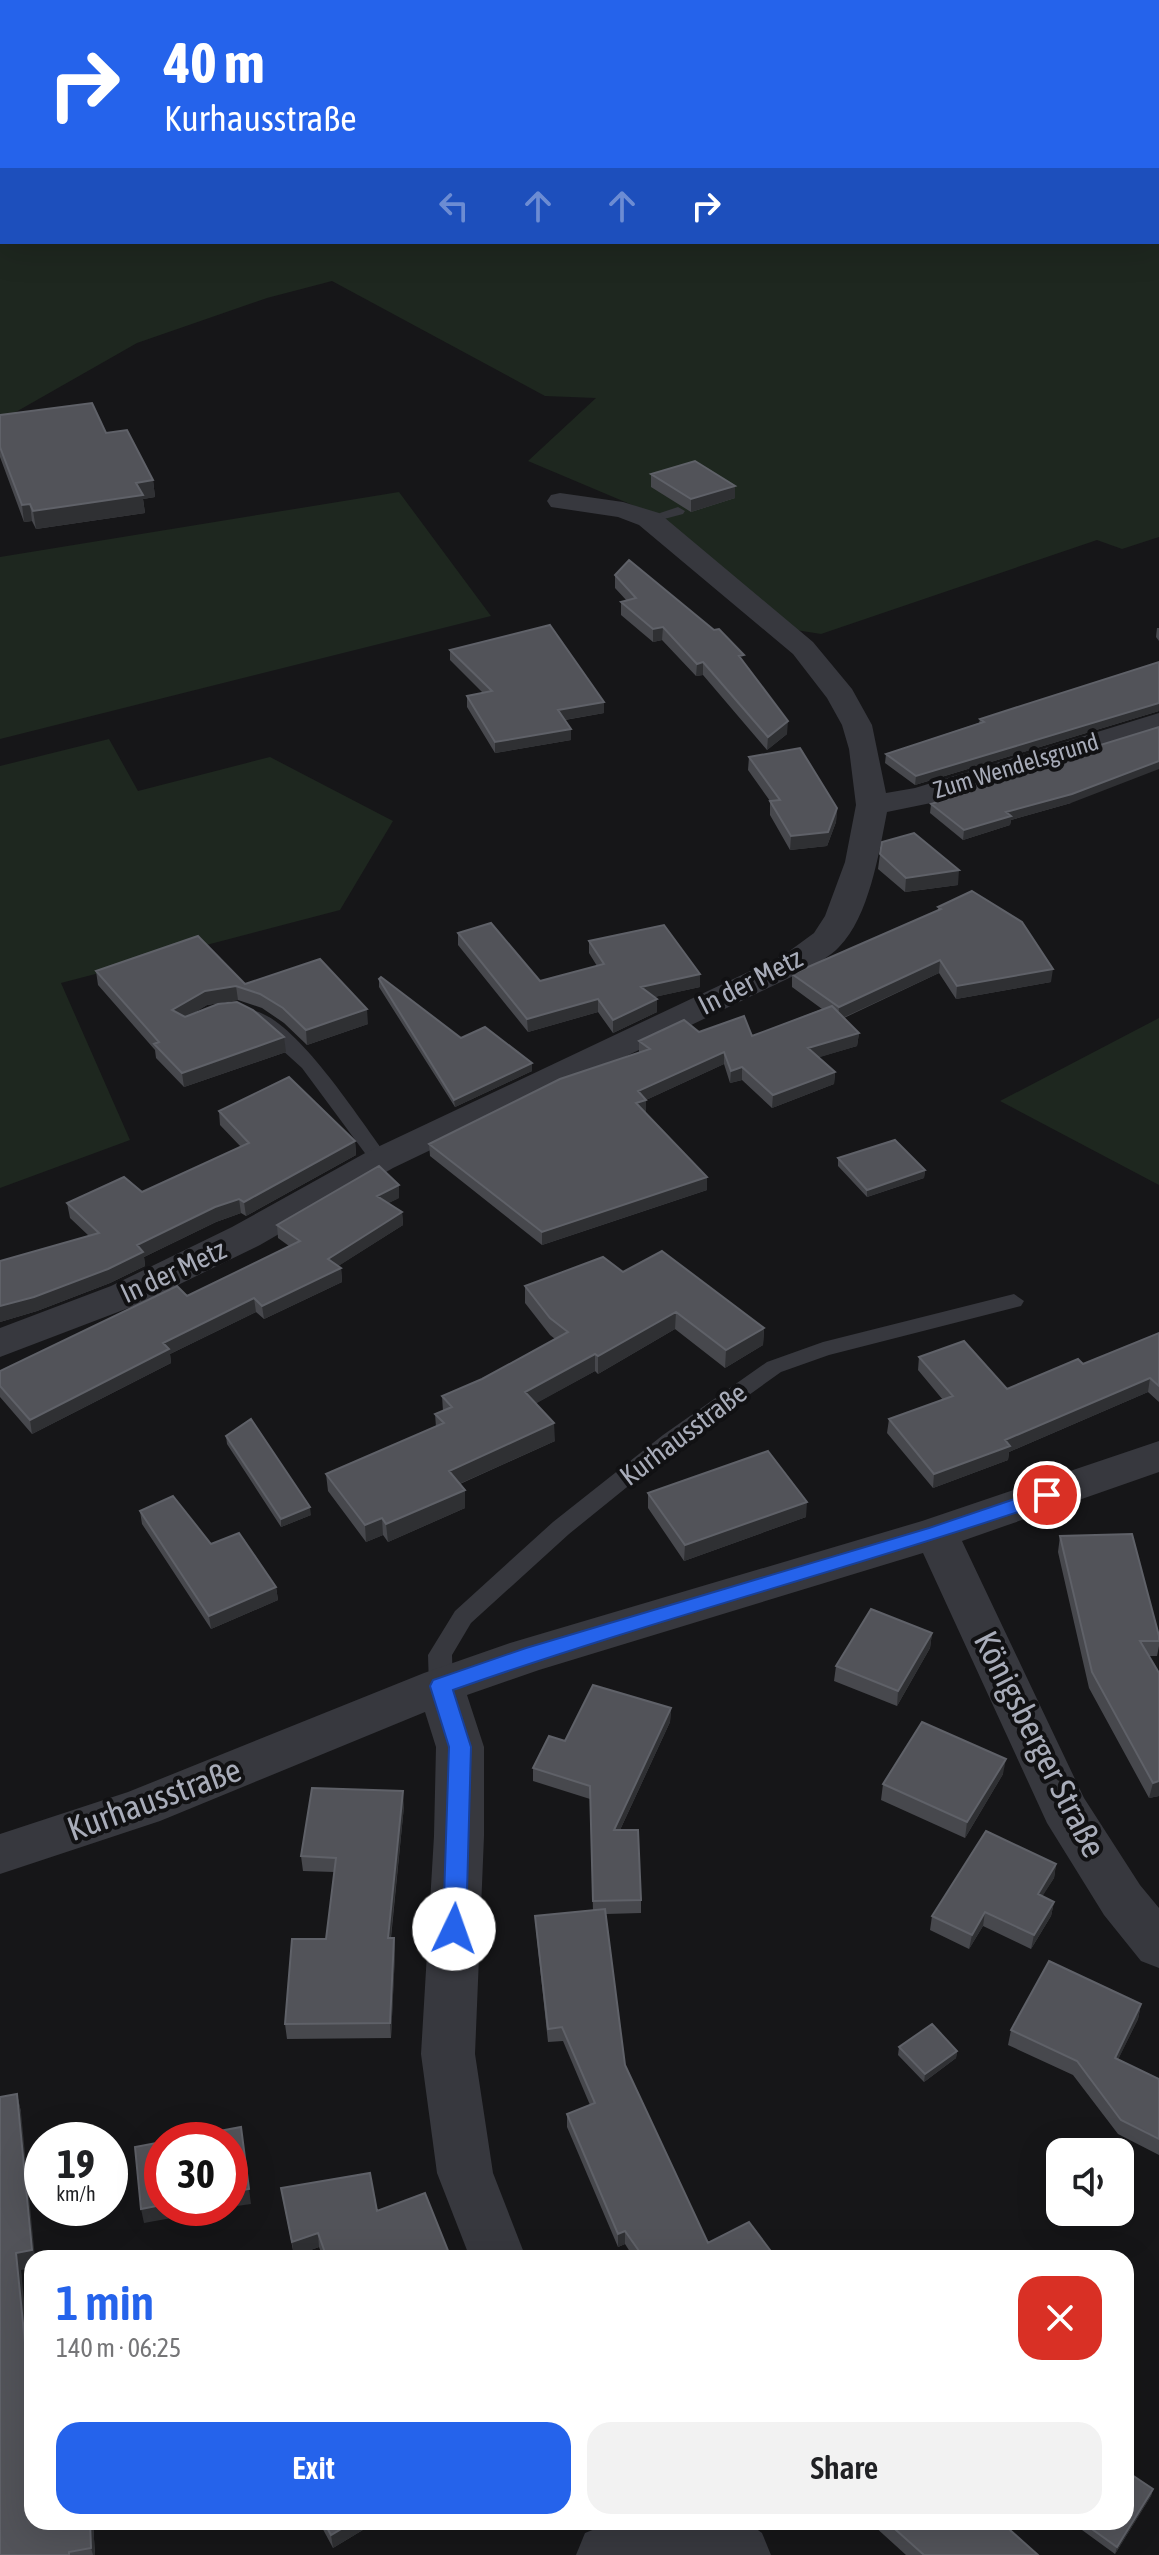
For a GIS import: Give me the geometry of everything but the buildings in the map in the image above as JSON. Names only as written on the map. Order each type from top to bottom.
[{"type":"street","name":"In der Metz","points":[[0,1343],[125,1295],[246,1236],[380,1160],[796,962],[827,940],[842,916],[861,862],[872,805],[864,749],[857,725],[822,667],[663,515],[560,501]]},
{"type":"street","name":"Zum Wendelsgrund","points":[[872,805],[920,796],[1159,722]]},
{"type":"street","name":"Kurhausstraße","points":[[0,1854],[143,1807],[441,1686],[526,1656],[936,1533],[1159,1456]]},
{"type":"street","name":"Königsberger Straße","points":[[936,1533],[1064,1809],[1122,1900],[1159,1946]]},
{"type":"street","points":[[441,1686],[460,1747],[459,1836],[448,2054],[465,2173],[495,2250]]},
{"type":"street","points":[[607,2555],[651,2552],[714,2536]]},
{"type":"lane","points":[[236,1009],[245,1010],[283,1035],[305,1058],[380,1160]]},
{"type":"lane","name":"Kurhausstraße","points":[[441,1686],[440,1655],[463,1617],[561,1528],[671,1440],[774,1367],[823,1349],[1014,1301]]},
{"type":"shaded area","points":[[0,244],[1159,244],[1159,537],[1122,549],[1097,540],[821,634],[796,630],[656,515],[528,461],[596,398],[545,396],[332,281],[267,298],[137,343],[0,421]]},
{"type":"shaded area","points":[[399,492],[491,616],[0,739],[0,557]]},
{"type":"shaded area","points":[[109,739],[138,791],[270,757],[393,821],[340,910],[61,983],[130,1140],[0,1188],[0,766]]},
{"type":"shaded area","points":[[1159,1018],[1159,1185],[1000,1101]]},
{"type":"route","points":[[454,1929],[460,1747],[441,1686],[526,1656],[936,1533],[1047,1495]]}]
